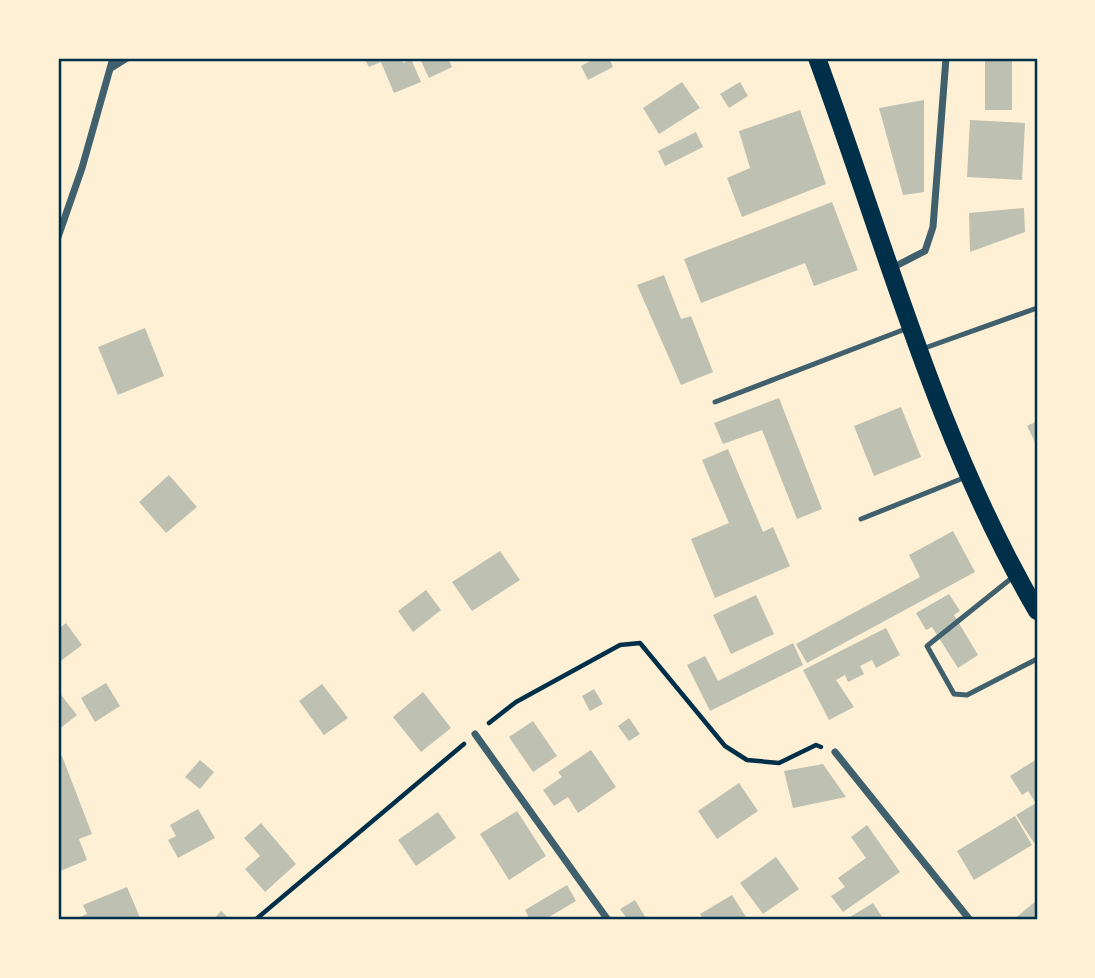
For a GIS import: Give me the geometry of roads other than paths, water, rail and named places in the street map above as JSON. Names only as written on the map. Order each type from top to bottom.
[{"type":"main road","points":[[817,58],[911,327],[969,476],[1016,575],[1037,611]]},
{"type":"street","points":[[58,237],[82,168],[113,58]]},
{"type":"street","points":[[111,68],[128,58]]},
{"type":"street","points":[[892,269],[925,251],[933,227],[946,58]]},
{"type":"street","points":[[475,734],[608,920]]},
{"type":"street","points":[[835,752],[970,920]]},
{"type":"lane","points":[[920,350],[1037,308]]},
{"type":"lane","points":[[715,402],[911,327]]},
{"type":"lane","points":[[861,519],[969,476]]},
{"type":"lane","points":[[1016,575],[927,646],[954,694],[967,695],[1037,659]]}]
